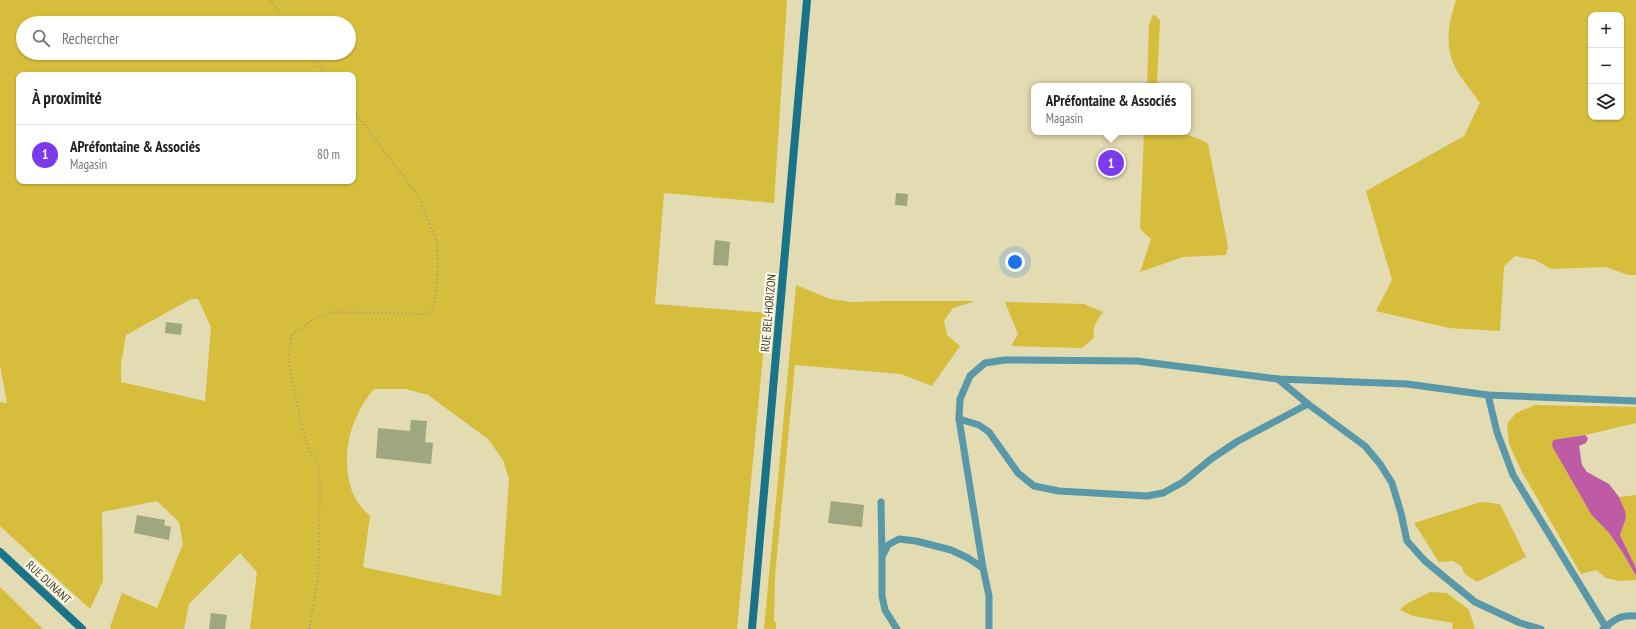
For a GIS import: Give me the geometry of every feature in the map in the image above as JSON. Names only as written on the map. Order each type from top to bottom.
[{"type":"street","name":"RUE BEL-HORIZON","points":[[752,629],[807,0]]},
{"type":"street","name":"RUE DUNANT","points":[[0,552],[82,629]]},
{"type":"lane","points":[[989,629],[989,596],[983,568],[960,419],[960,399],[970,376],[984,363],[1005,360],[1137,361],[1278,379],[1407,384],[1488,395],[1636,401]]},
{"type":"lane","points":[[1278,379],[1308,404],[1364,446],[1380,464],[1392,483],[1407,540],[1424,561],[1475,602],[1520,623],[1541,629]]},
{"type":"lane","points":[[1488,395],[1497,432],[1513,475],[1605,628],[1615,618],[1628,615],[1636,616]]},
{"type":"lane","points":[[960,419],[979,425],[989,432],[1018,473],[1034,486],[1059,491],[1147,496],[1163,492],[1183,482],[1211,458],[1238,441],[1308,404]]},
{"type":"lane","points":[[881,502],[882,596],[885,610],[897,629]]},
{"type":"lane","points":[[882,556],[888,545],[899,540],[916,541],[951,550],[968,558],[983,568]]},
{"type":"path","points":[[270,0],[282,16]]},
{"type":"path","points":[[315,60],[325,72]]},
{"type":"path","points":[[309,629],[318,578],[319,467],[309,450],[303,430],[288,360],[292,335],[316,318],[332,312],[426,314],[432,311],[436,295],[438,269],[437,243],[419,197],[356,114]]},
{"type":"shaded area","points":[[0,0],[787,0],[774,203],[664,193],[655,304],[767,313],[737,629],[250,629],[257,572],[240,553],[189,604],[184,629],[111,629],[110,627],[122,593],[157,608],[183,544],[179,522],[157,501],[102,512],[103,581],[90,609],[0,526],[0,402],[7,403],[0,365]],"holes":[[[191,299],[198,299],[211,327],[205,401],[121,382],[121,364],[126,335]],[[374,389],[406,389],[428,395],[488,439],[503,460],[509,479],[501,596],[363,567],[370,516],[353,494],[347,464],[347,451],[353,424],[366,400]]]},
{"type":"shaded area","points":[[1456,0],[1636,0],[1636,275],[1628,275],[1606,267],[1551,269],[1535,260],[1515,256],[1504,266],[1500,331],[1449,328],[1376,311],[1392,280],[1366,191],[1464,136],[1480,103],[1455,67],[1450,50],[1450,25]]},
{"type":"shaded area","points":[[1153,14],[1160,20],[1157,83],[1147,83],[1149,25]]},
{"type":"shaded area","points":[[1144,135],[1189,135],[1208,144],[1228,247],[1226,255],[1183,257],[1140,272],[1151,239],[1140,229]]},
{"type":"shaded area","points":[[796,285],[830,299],[851,302],[976,301],[953,308],[944,321],[947,335],[960,346],[932,386],[901,374],[795,365],[775,576],[774,621],[776,623],[776,629],[764,629]]},
{"type":"shaded area","points":[[1005,302],[1084,304],[1103,312],[1094,327],[1094,338],[1082,348],[1011,346],[1018,334]]},
{"type":"shaded area","points":[[1535,405],[1636,407],[1636,423],[1585,435],[1554,440],[1557,455],[1591,514],[1609,533],[1623,553],[1636,576],[1636,580],[1619,581],[1606,578],[1596,570],[1581,574],[1522,472],[1509,444],[1507,424],[1516,413]]},
{"type":"shaded area","points":[[1585,435],[1588,438],[1586,443],[1579,446],[1582,465],[1587,472],[1609,484],[1619,497],[1625,511],[1626,518],[1620,535],[1636,568],[1636,576],[1623,553],[1609,533],[1591,514],[1552,446],[1553,440]]},
{"type":"shaded area","points":[[1636,495],[1636,568],[1620,535],[1626,518],[1619,497]]},
{"type":"shaded area","points":[[1481,502],[1500,504],[1526,557],[1477,582],[1465,574],[1461,566],[1453,561],[1439,562],[1414,523]]},
{"type":"shaded area","points":[[0,587],[43,629],[0,629]]},
{"type":"shaded area","points":[[1430,592],[1447,593],[1469,610],[1475,629],[1452,629],[1453,623],[1413,616],[1400,610],[1406,604]]},
{"type":"building","points":[[896,193],[908,194],[907,206],[895,205]]},
{"type":"building","points":[[715,240],[730,242],[728,266],[713,265]]},
{"type":"building","points":[[166,322],[182,324],[181,335],[165,333]]},
{"type":"building","points":[[411,420],[427,421],[425,442],[433,443],[431,464],[376,458],[378,428],[410,431]]},
{"type":"building","points":[[831,501],[864,505],[862,527],[828,523]]},
{"type":"building","points":[[137,515],[165,520],[164,525],[171,527],[169,540],[134,533]]},
{"type":"building","points":[[211,613],[227,615],[225,629],[209,629]]},
{"type":"place","name":"APréfontaine & Associés","points":[[1111,163]]}]
